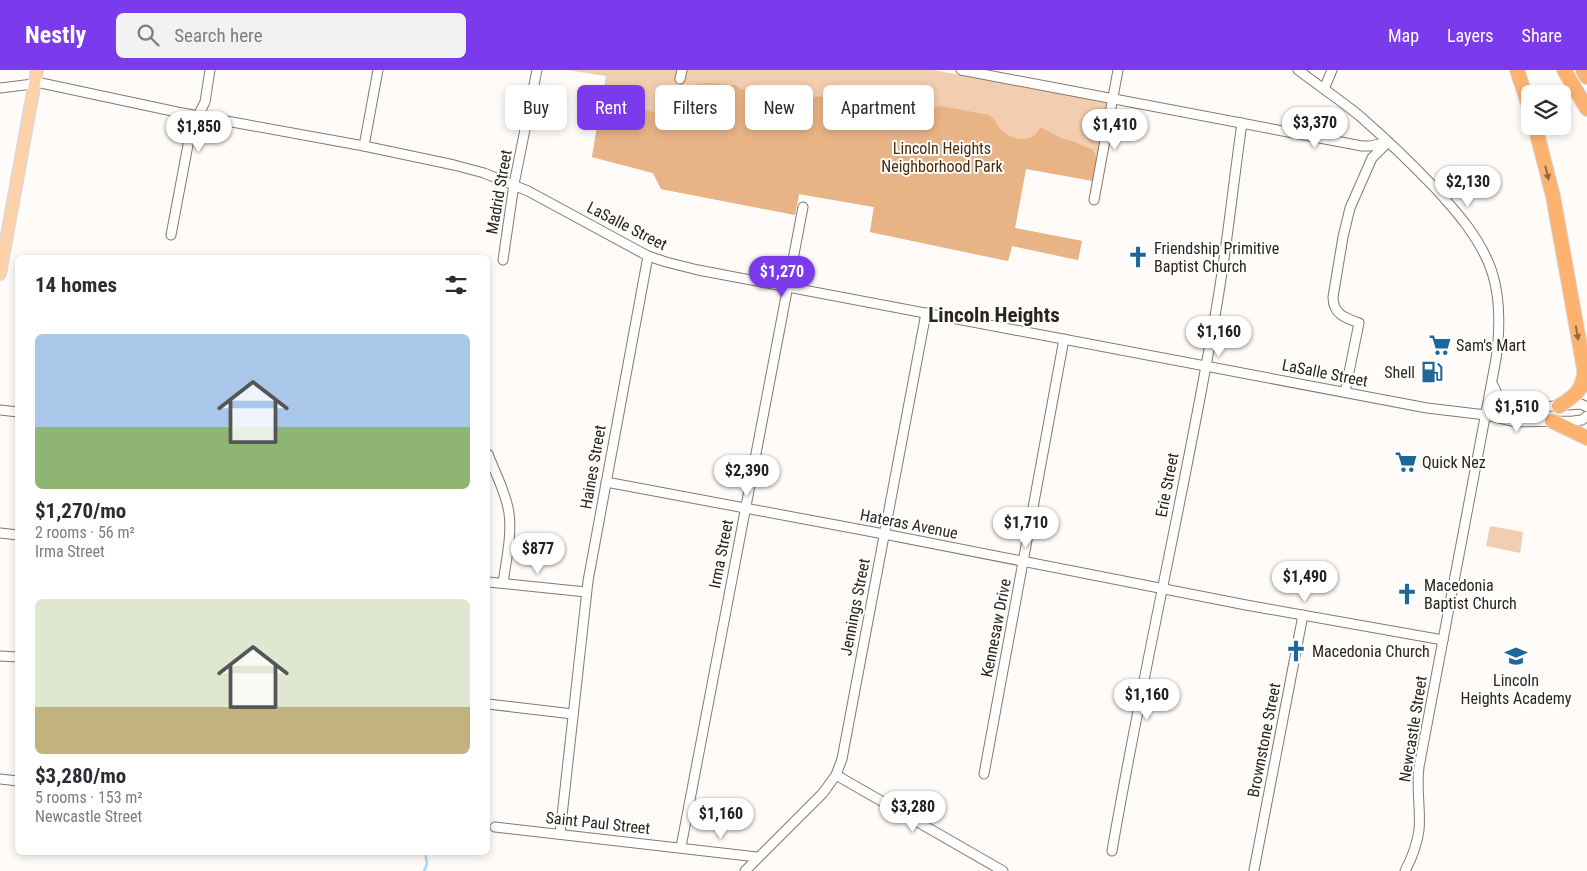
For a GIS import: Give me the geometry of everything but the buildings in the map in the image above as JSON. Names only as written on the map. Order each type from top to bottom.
[{"type":"highway","points":[[1517,70],[1522,85]]},
{"type":"highway","points":[[1564,70],[1587,109]]},
{"type":"highway","points":[[1583,70],[1587,77]]},
{"type":"highway","points":[[1537,135],[1554,204],[1585,380],[1578,391],[1559,406]]},
{"type":"highway","points":[[1552,422],[1587,438]]},
{"type":"main road","points":[[0,274],[37,70]]},
{"type":"street","points":[[172,235],[191,129],[205,102],[210,70]]},
{"type":"street","points":[[364,146],[378,70]]},
{"type":"street","name":"Madrid Street","points":[[503,260],[514,184],[537,70]]},
{"type":"street","points":[[961,70],[1362,146],[1388,142]]},
{"type":"street","points":[[1094,200],[1118,70]]},
{"type":"street","name":"Newcastle Street","points":[[1298,70],[1360,117],[1388,142],[1458,214],[1487,259],[1495,284],[1499,312],[1498,344],[1486,415],[1419,767],[1419,830],[1416,845],[1405,871]]},
{"type":"street","points":[[1324,89],[1332,70]]},
{"type":"street","name":"LaSalle Street","points":[[0,88],[34,82],[454,165],[514,184],[648,256],[687,267],[1440,410],[1486,415],[1515,422],[1582,420],[1587,416]]},
{"type":"street","name":"Erie Street","points":[[1112,851],[1134,727],[1163,588],[1216,308],[1242,123]]},
{"type":"street","points":[[1346,392],[1359,323],[1339,314],[1333,305],[1343,237],[1350,208],[1372,158],[1388,142]]},
{"type":"street","name":"Irma Street","points":[[681,847],[744,508],[803,207]]},
{"type":"street","name":"Haines Street","points":[[560,834],[586,592],[648,256]]},
{"type":"street","name":"Jennings Street","points":[[745,871],[823,793],[836,774],[844,749],[926,313]]},
{"type":"street","name":"Kennesaw Drive","points":[[984,774],[1064,339]]},
{"type":"street","points":[[1492,380],[1499,399],[1515,409]]},
{"type":"street","name":"LaSalle Street","points":[[1486,415],[1515,409],[1581,404],[1587,407]]},
{"type":"street","points":[[0,410],[15,412]]},
{"type":"street","points":[[490,461],[501,485],[509,515],[510,530],[503,583]]},
{"type":"street","name":"Hateras Avenue","points":[[606,482],[1443,640]]},
{"type":"street","points":[[0,533],[15,535]]},
{"type":"street","points":[[490,582],[586,592]]},
{"type":"street","name":"Brownstone Street","points":[[1254,870],[1303,615]]},
{"type":"street","points":[[0,656],[15,657]]},
{"type":"street","points":[[490,704],[573,714]]},
{"type":"street","points":[[836,774],[1003,871]]},
{"type":"street","points":[[0,779],[15,781]]},
{"type":"street","name":"Saint Paul Street","points":[[496,827],[757,857]]},
{"type":"green space","name":"Lincoln Heights Neighborhood Park","points":[[567,70],[933,70],[1107,102],[1093,181],[1026,168],[1015,228],[1082,241],[1078,260],[1012,246],[1008,261],[870,232],[874,207],[799,194],[795,215],[661,189],[653,173],[592,157],[597,130],[645,130],[645,85],[604,85],[606,76]]},
{"type":"green space","name":"Lincoln Heights Neighborhood Park","points":[[711,83],[735,85],[691,85]]},
{"type":"green space","name":"Lincoln Heights Neighborhood Park","points":[[735,85],[745,90],[745,130],[813,130],[813,97],[823,97],[823,130],[934,130],[934,108],[940,106],[989,115],[1002,131],[1012,137],[1021,139],[1033,136],[1040,127],[1061,138],[1093,150],[1097,159],[1093,181],[1026,169],[1015,228],[1082,241],[1078,260],[1012,246],[1008,261],[870,232],[874,207],[799,194],[795,215],[661,189],[653,173],[592,157],[596,130],[645,130],[645,110],[655,112],[655,130],[735,130]]},
{"type":"green space","points":[[1490,526],[1523,532],[1520,553],[1486,546]]},
{"type":"waterway","points":[[424,871],[427,864],[426,855]]},
{"type":"place","name":"Friendship Primitive Baptist Church","points":[[1138,257]]},
{"type":"place","name":"Sam's Mart","points":[[1440,345]]},
{"type":"place","name":"Shell","points":[[1432,372]]},
{"type":"place","name":"Quick Nez","points":[[1406,462]]},
{"type":"place","name":"Macedonia Baptist Church","points":[[1407,594]]},
{"type":"place","name":"Macedonia Church","points":[[1296,651]]},
{"type":"place","name":"Lincoln Heights Academy","points":[[1516,656]]},
{"type":"district","name":"Lincoln Heights","points":[[994,315]]}]
